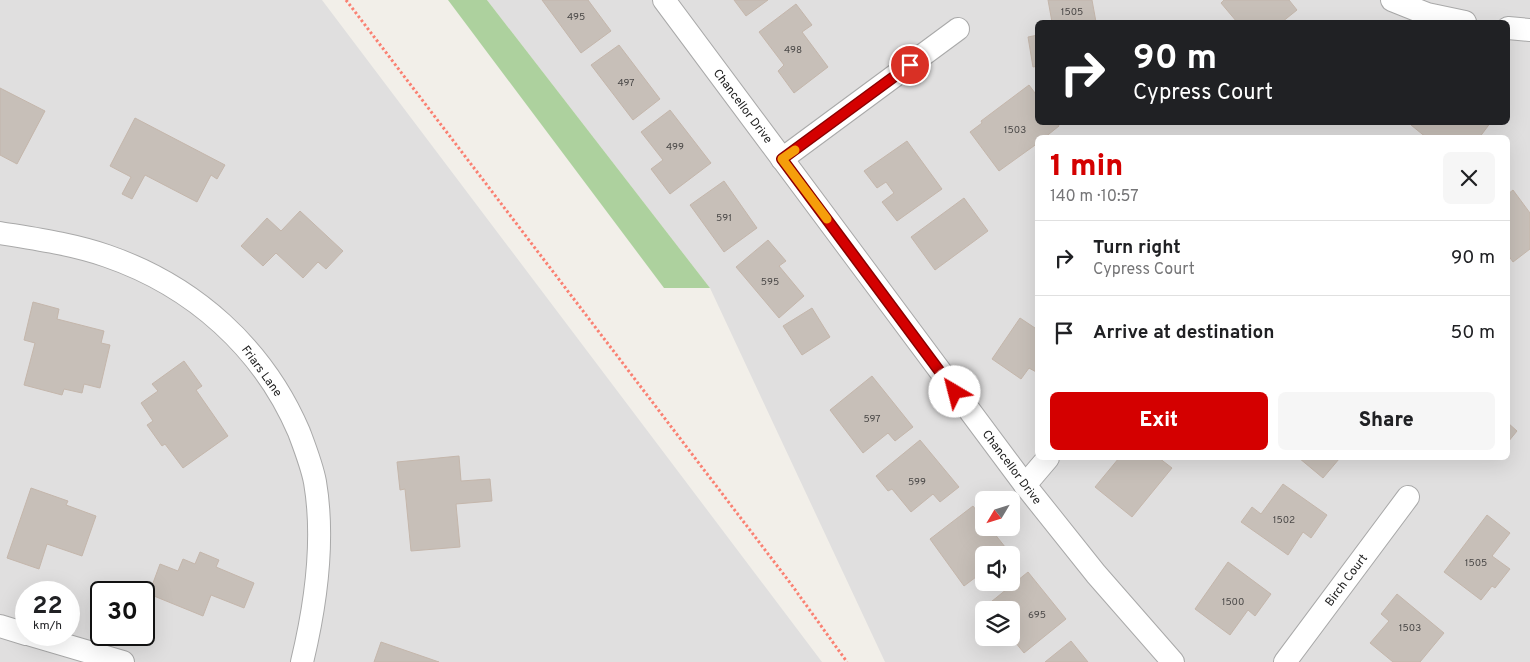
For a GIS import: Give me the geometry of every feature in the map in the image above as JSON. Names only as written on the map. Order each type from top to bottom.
[{"type":"street","name":"Chancellor Drive","points":[[664,0],[1024,485],[1096,574],[1173,662]]},
{"type":"street","points":[[1392,0],[1427,14],[1456,20]]},
{"type":"street","points":[[1510,28],[1530,30]]},
{"type":"street","points":[[782,159],[958,29]]},
{"type":"street","name":"Friars Lane","points":[[0,233],[63,244],[108,257],[151,275],[186,296],[219,320],[248,348],[268,375],[289,409],[303,442],[315,481],[319,524],[317,576],[310,630],[302,662]]},
{"type":"street","points":[[1024,485],[1046,460]]},
{"type":"street","name":"Birch Court","points":[[1285,662],[1408,497]]},
{"type":"street","points":[[0,626],[15,631]]},
{"type":"street","points":[[68,646],[123,662]]},
{"type":"path","points":[[346,0],[790,584],[847,662]]},
{"type":"shaded area","points":[[0,0],[322,0],[822,662],[0,662]]},
{"type":"shaded area","points":[[487,0],[1530,0],[1530,662],[885,662],[710,288]]},
{"type":"green space","points":[[448,0],[487,0],[710,288],[664,288]]},
{"type":"building","points":[[542,0],[588,0],[611,31],[581,53]]},
{"type":"building","points":[[734,0],[768,0],[746,16]]},
{"type":"building","points":[[1048,0],[1092,0],[1096,20],[1052,20]]},
{"type":"building","points":[[1224,0],[1289,0],[1297,10],[1284,20],[1235,20],[1221,3]]},
{"type":"building","points":[[796,4],[812,25],[802,32],[828,67],[794,93],[778,71],[784,65],[759,32]]},
{"type":"building","points":[[1035,36],[1035,67],[1033,67],[1028,37]]},
{"type":"building","points":[[619,45],[660,99],[633,120],[591,65]]},
{"type":"building","points":[[1029,85],[1035,93],[1035,125],[1059,126],[1048,135],[1035,135],[1035,145],[999,171],[970,132],[982,123],[981,121]]},
{"type":"building","points":[[0,88],[45,111],[17,164],[0,155]]},
{"type":"building","points":[[670,110],[711,163],[670,194],[651,169],[663,160],[641,132]]},
{"type":"building","points":[[135,118],[225,165],[217,179],[211,175],[197,202],[145,175],[132,199],[122,194],[131,177],[110,166]]},
{"type":"building","points":[[1411,125],[1489,125],[1481,135],[1423,135]]},
{"type":"building","points":[[907,141],[942,189],[897,221],[882,202],[894,193],[886,182],[877,188],[864,171]]},
{"type":"building","points":[[724,181],[757,228],[724,252],[690,205]]},
{"type":"building","points":[[1513,190],[1530,213],[1530,249],[1513,262],[1510,258],[1510,192]]},
{"type":"building","points":[[964,198],[988,231],[935,270],[911,237]]},
{"type":"building","points":[[300,211],[343,251],[326,269],[318,262],[303,278],[276,253],[263,266],[241,246],[267,218],[281,231]]},
{"type":"building","points":[[768,240],[786,261],[779,266],[804,296],[779,318],[736,267]]},
{"type":"building","points":[[33,302],[59,309],[57,319],[104,331],[101,343],[110,345],[100,388],[84,384],[82,393],[64,389],[62,395],[24,385],[35,343],[24,340]]},
{"type":"building","points":[[812,308],[830,337],[802,355],[783,326]]},
{"type":"building","points":[[1020,318],[1035,328],[1035,371],[1029,368],[1021,379],[992,359]]},
{"type":"building","points":[[184,361],[202,386],[196,390],[228,436],[183,468],[165,444],[162,446],[147,425],[153,421],[141,403],[158,391],[152,384]]},
{"type":"building","points":[[872,376],[913,427],[895,441],[888,433],[863,453],[830,410]]},
{"type":"building","points":[[1510,425],[1517,431],[1510,440]]},
{"type":"building","points":[[920,440],[959,487],[940,502],[933,494],[911,512],[892,489],[888,491],[876,476]]},
{"type":"building","points":[[459,456],[461,481],[490,479],[492,501],[456,504],[460,547],[411,551],[405,489],[400,490],[397,462]]},
{"type":"building","points":[[1117,460],[1162,460],[1172,468],[1132,517],[1095,487]]},
{"type":"building","points":[[1301,460],[1338,460],[1323,478]]},
{"type":"building","points":[[1283,484],[1327,515],[1311,538],[1303,532],[1288,555],[1241,522],[1252,507],[1261,514]]},
{"type":"building","points":[[31,488],[68,501],[66,505],[96,516],[82,556],[47,544],[39,569],[7,558]]},
{"type":"building","points":[[973,506],[975,509],[975,536],[996,536],[1004,546],[975,546],[975,578],[964,586],[930,539]]},
{"type":"building","points":[[1487,515],[1510,533],[1492,556],[1510,569],[1495,588],[1492,586],[1481,600],[1444,572]]},
{"type":"building","points":[[200,552],[219,560],[216,567],[254,583],[244,608],[211,595],[203,616],[155,596],[154,581],[160,564],[178,571],[183,559],[195,564]]},
{"type":"building","points":[[1228,562],[1271,594],[1255,616],[1248,610],[1230,635],[1195,609]]},
{"type":"building","points":[[1028,572],[1066,619],[1024,653],[1018,646],[1020,646],[1020,601],[992,601],[1005,591],[1020,591],[1020,578]]},
{"type":"building","points":[[1397,594],[1444,633],[1420,662],[1393,662],[1370,643],[1389,621],[1381,614]]},
{"type":"building","points":[[1071,641],[1088,662],[1045,662]]},
{"type":"building","points":[[381,642],[439,662],[374,662]]},
{"type":"slow traffic","points":[[795,150],[782,159],[827,219]]},
{"type":"route","points":[[910,65],[782,159],[955,392]]}]
